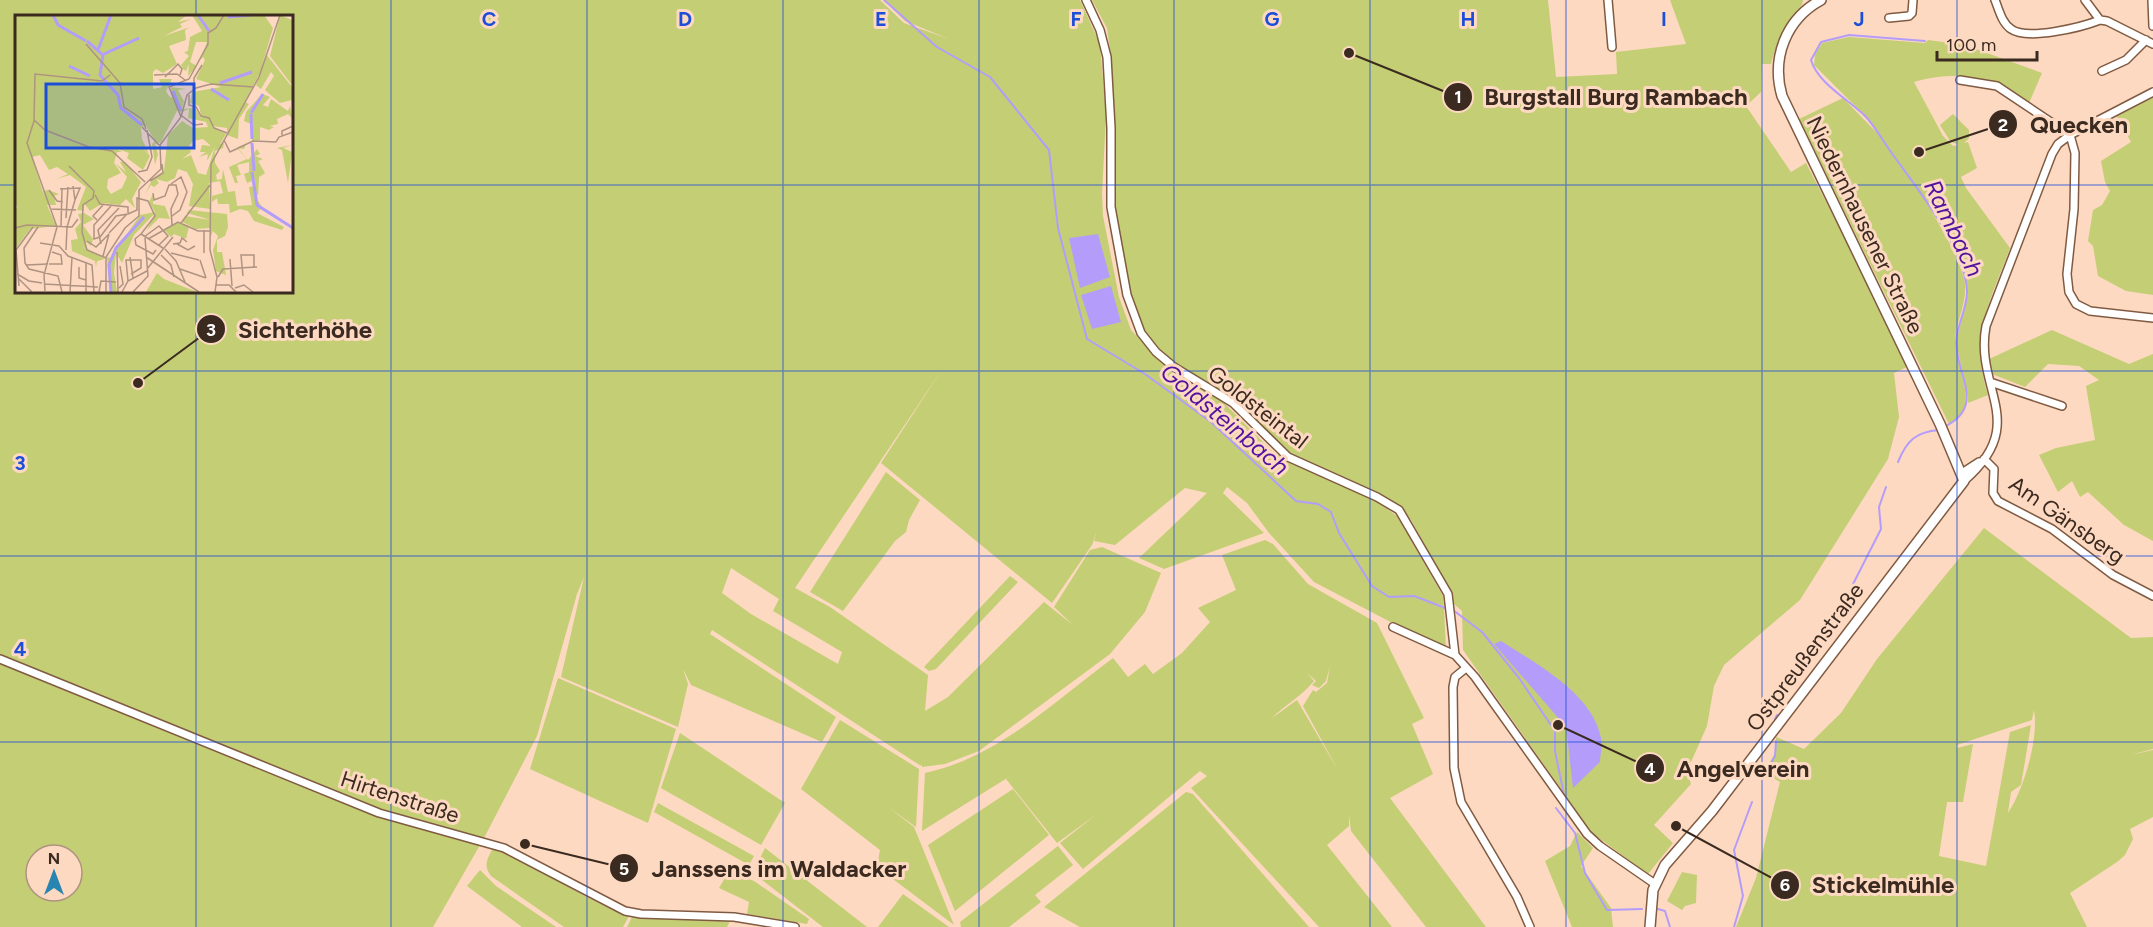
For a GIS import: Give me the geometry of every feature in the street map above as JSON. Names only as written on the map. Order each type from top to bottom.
[{"type":"main road","name":"Niedernhausener Straße","points":[[1821,0],[1798,17],[1784,39],[1778,65],[1780,88],[1791,120],[1863,262],[1963,477]]},
{"type":"main road","name":"Ostpreußenstraße","points":[[1654,884],[1665,865],[1712,811],[1963,477]]},
{"type":"main road","points":[[1650,927],[1654,884]]},
{"type":"street","name":"Goldsteintal","points":[[1086,0],[1100,30],[1107,57],[1111,128],[1111,207],[1127,295],[1141,333],[1156,352],[1174,367],[1233,403],[1288,457],[1377,497],[1399,510],[1444,586],[1450,603],[1455,655]]},
{"type":"street","points":[[1608,0],[1612,47]]},
{"type":"street","points":[[1889,18],[1909,16],[1912,13],[1913,0]]},
{"type":"street","points":[[1995,0],[2007,26],[2020,33],[2068,31],[2100,20],[2107,21],[2151,42],[2126,60],[2102,71]]},
{"type":"street","points":[[2085,0],[2100,20]]},
{"type":"street","points":[[2152,0],[2153,26]]},
{"type":"street","points":[[1960,80],[1997,87],[2070,135],[2075,153],[2074,209],[2067,274],[2068,292],[2076,304],[2090,311],[2153,318]]},
{"type":"street","points":[[2070,135],[2153,92]]},
{"type":"street","name":"Ostpreußenstraße","points":[[1963,477],[1984,459],[1994,440],[1998,420],[1997,400],[1983,352],[1988,318],[2049,161],[2058,144],[2070,135]]},
{"type":"street","points":[[1990,382],[2062,406]]},
{"type":"street","name":"Am Gänsberg","points":[[1984,459],[1994,469],[1993,493],[1998,501],[2052,530],[2106,570],[2153,596]]},
{"type":"street","points":[[1393,627],[1455,655],[1587,834],[1600,846],[1654,884]]},
{"type":"street","name":"Hirtenstraße","points":[[0,659],[379,813],[504,848],[625,911],[641,915],[734,917],[795,927]]},
{"type":"street","points":[[1466,668],[1455,677],[1454,687],[1454,768],[1461,802],[1517,897],[1530,927]]},
{"type":"green space","points":[[0,0],[880,0],[904,23],[949,39],[905,21],[884,0],[1080,0],[1100,44],[1106,116],[1103,216],[1119,297],[1131,330],[1168,368],[1222,401],[1272,451],[1293,464],[1372,498],[1397,516],[1443,596],[1444,606],[1413,596],[1444,608],[1446,651],[1314,582],[1269,533],[1247,503],[1227,487],[1223,493],[1264,533],[1164,569],[1139,558],[1207,493],[1185,488],[1115,545],[1094,541],[1097,530],[1092,545],[1052,603],[881,463],[943,368],[795,588],[830,607],[928,675],[925,711],[948,697],[1044,602],[1073,625],[1054,607],[1090,550],[1102,547],[1161,573],[1145,612],[1110,654],[979,751],[945,764],[922,767],[922,764],[921,766],[712,630],[710,634],[836,717],[822,742],[691,685],[683,669],[688,684],[678,727],[561,677],[584,577],[577,594],[537,736],[484,838],[433,927],[0,927]],"holes":[[[731,568],[779,599],[773,611],[842,652],[838,664],[751,614],[722,593]]]},
{"type":"green space","points":[[1092,0],[1548,0],[1556,77],[1617,74],[1616,52],[1686,44],[1670,0],[1803,0],[1802,5],[1782,32],[1771,64],[1762,64],[1761,92],[1746,106],[1791,172],[1806,163],[1862,271],[1907,367],[1894,373],[1899,417],[1888,459],[1800,600],[1724,665],[1714,686],[1707,726],[1687,771],[1691,784],[1654,825],[1673,843],[1648,874],[1592,833],[1463,650],[1462,611],[1454,604],[1449,589],[1411,520],[1402,509],[1379,494],[1294,456],[1234,401],[1214,386],[1171,361],[1145,336],[1133,311],[1112,195],[1114,129],[1111,57],[1107,28]]},
{"type":"green space","points":[[1849,37],[1925,43],[1928,40],[1965,45],[2042,73],[2029,103],[2001,87],[1974,78],[1946,76],[1914,82],[1943,136],[1953,146],[1958,145],[1950,141],[1940,125],[1953,114],[1969,130],[1969,138],[1964,143],[1968,142],[1977,168],[1961,177],[1966,188],[2010,248],[1989,303],[1981,337],[1983,374],[1988,395],[1968,403],[1956,343],[1968,292],[1965,275],[1946,233],[1930,209],[1953,249],[1965,284],[1964,301],[1955,343],[1966,399],[1959,418],[1949,424],[1799,119],[1843,98],[1881,137],[1868,119],[1814,65],[1815,54],[1822,43]]},
{"type":"green space","points":[[2153,96],[2153,295],[2126,291],[2098,276],[2093,246],[2088,241],[2093,210],[2102,205],[2110,191],[2105,182],[2101,161],[2131,142],[2116,115]]},
{"type":"green space","points":[[2052,330],[2129,364],[2153,354],[2153,541],[2124,525],[2088,492],[2080,497],[2072,481],[2058,492],[2039,455],[2056,448],[2095,440],[2086,386],[2099,380],[2079,366],[2048,364],[2025,387],[1992,374],[1989,359]]},
{"type":"green space","points":[[886,472],[920,500],[909,520],[906,532],[895,541],[843,611],[810,592]]},
{"type":"green space","points":[[1984,528],[2131,638],[2153,637],[2153,749],[2130,755],[2153,750],[2153,817],[2130,829],[2133,839],[2125,855],[2070,893],[2087,927],[1736,927],[1756,878],[1780,782],[1764,773],[1776,751],[1776,737],[1804,749],[1841,713],[1877,659]],"holes":[[[2034,710],[2032,749],[2025,777],[2008,813],[2011,792],[2021,785],[2031,725],[2010,732],[1986,866],[1939,856],[1947,802],[1963,802],[1973,744],[1957,748],[1957,745],[2032,720]]]},
{"type":"green space","points":[[1265,540],[1273,544],[1308,584],[1377,623],[1424,718],[1412,724],[1433,774],[1390,798],[1486,927],[1426,927],[1351,831],[1349,815],[1349,826],[1327,845],[1392,927],[1319,927],[1191,788],[1207,776],[1200,771],[1083,869],[1060,843],[1097,814],[1057,843],[1006,779],[1012,775],[922,831],[925,773],[951,766],[1001,741],[1113,658],[1128,677],[1145,664],[1153,674],[1182,653],[1210,622],[1198,608],[1236,590],[1222,555]],"holes":[[[1330,666],[1327,683],[1316,692],[1313,690],[1303,706],[1339,772],[1297,700],[1272,718],[1314,681],[1307,673],[1316,681],[1312,685],[1319,688],[1326,681]]]},
{"type":"green space","points":[[1010,576],[1018,582],[936,669],[929,671],[924,667]]},
{"type":"green space","points":[[558,678],[676,729],[648,823],[530,769]]},
{"type":"green space","points":[[840,720],[919,769],[916,827],[888,807],[914,827],[954,925],[877,867],[880,850],[801,789]]},
{"type":"green space","points":[[680,733],[785,803],[761,845],[661,788]]},
{"type":"green space","points":[[1013,789],[1049,835],[955,911],[928,845]]},
{"type":"green space","points":[[1186,792],[1193,794],[1309,927],[1080,927],[1044,907]]},
{"type":"green space","points":[[658,803],[754,856],[749,865],[654,812]]},
{"type":"green space","points":[[1577,832],[1593,848],[1581,866],[1611,908],[1613,927],[1572,927],[1545,861],[1570,846]]},
{"type":"green space","points":[[1058,846],[1073,865],[1035,895],[1041,902],[1009,927],[961,927],[960,922]]},
{"type":"green space","points":[[493,848],[511,855],[594,901],[629,916],[623,927],[564,927],[491,876],[487,869],[487,862]]},
{"type":"green space","points":[[765,848],[867,927],[823,927],[758,877],[757,864]]},
{"type":"green space","points":[[480,870],[496,886],[556,927],[522,927],[467,886]]},
{"type":"green space","points":[[729,871],[754,881],[809,919],[807,924],[747,914],[749,902],[719,888]]},
{"type":"green space","points":[[1682,872],[1697,875],[1696,903],[1685,906],[1682,910],[1667,901]]},
{"type":"green space","points":[[903,894],[949,927],[878,927]]},
{"type":"green space","points":[[633,915],[730,921],[727,927],[627,927]]},
{"type":"shaded area","points":[[1098,234],[1110,277],[1080,288],[1069,238]]},
{"type":"shaded area","points":[[1111,286],[1121,322],[1092,329],[1081,295]]},
{"type":"shaded area","points":[[1501,641],[1562,682],[1587,707],[1596,722],[1602,741],[1600,762],[1573,788],[1566,727],[1494,644]]},
{"type":"waterway","name":"Goldsteinbach","points":[[884,0],[937,47],[990,77],[1049,150],[1058,228],[1087,339],[1145,374],[1211,422],[1296,501],[1318,504],[1331,512],[1339,533],[1372,586],[1389,597],[1414,596],[1448,609]]},
{"type":"waterway","name":"Rambach","points":[[1925,41],[1849,35],[1821,42],[1811,60],[1820,77],[1871,123],[1928,204],[1958,256],[1964,274],[1967,297],[1956,343],[1967,400],[1964,410],[1957,419],[1944,427]]},
{"type":"waterway","name":"Rambach","points":[[1898,462],[1913,438],[1939,430]]},
{"type":"waterway","name":"Rambach","points":[[1841,602],[1849,592],[1881,529],[1879,507],[1886,487]]},
{"type":"waterway","name":"Goldsteinbach","points":[[1453,610],[1482,632],[1519,678],[1555,731],[1555,751],[1564,795]]},
{"type":"waterway","name":"Rambach","points":[[1775,719],[1777,715]]},
{"type":"waterway","name":"Rambach","points":[[1762,779],[1775,756],[1776,741]]},
{"type":"waterway","name":"Rambach","points":[[1734,927],[1743,896],[1734,850],[1752,802]]},
{"type":"waterway","name":"Goldsteinbach","points":[[1556,808],[1575,833],[1585,873],[1607,910],[1642,909]]},
{"type":"waterway","name":"Goldsteinbach","points":[[1658,909],[1665,911],[1670,927]]},
{"type":"place","name":"Burgstall Burg Rambach","points":[[1349,53]]},
{"type":"place","name":"Quecken","points":[[1919,152]]},
{"type":"place","name":"Sichterhöhe","points":[[138,383]]},
{"type":"place","name":"Angelverein","points":[[1558,725]]},
{"type":"place","name":"Stickelmühle","points":[[1676,826]]},
{"type":"place","name":"Janssens im Waldacker","points":[[525,844]]}]
